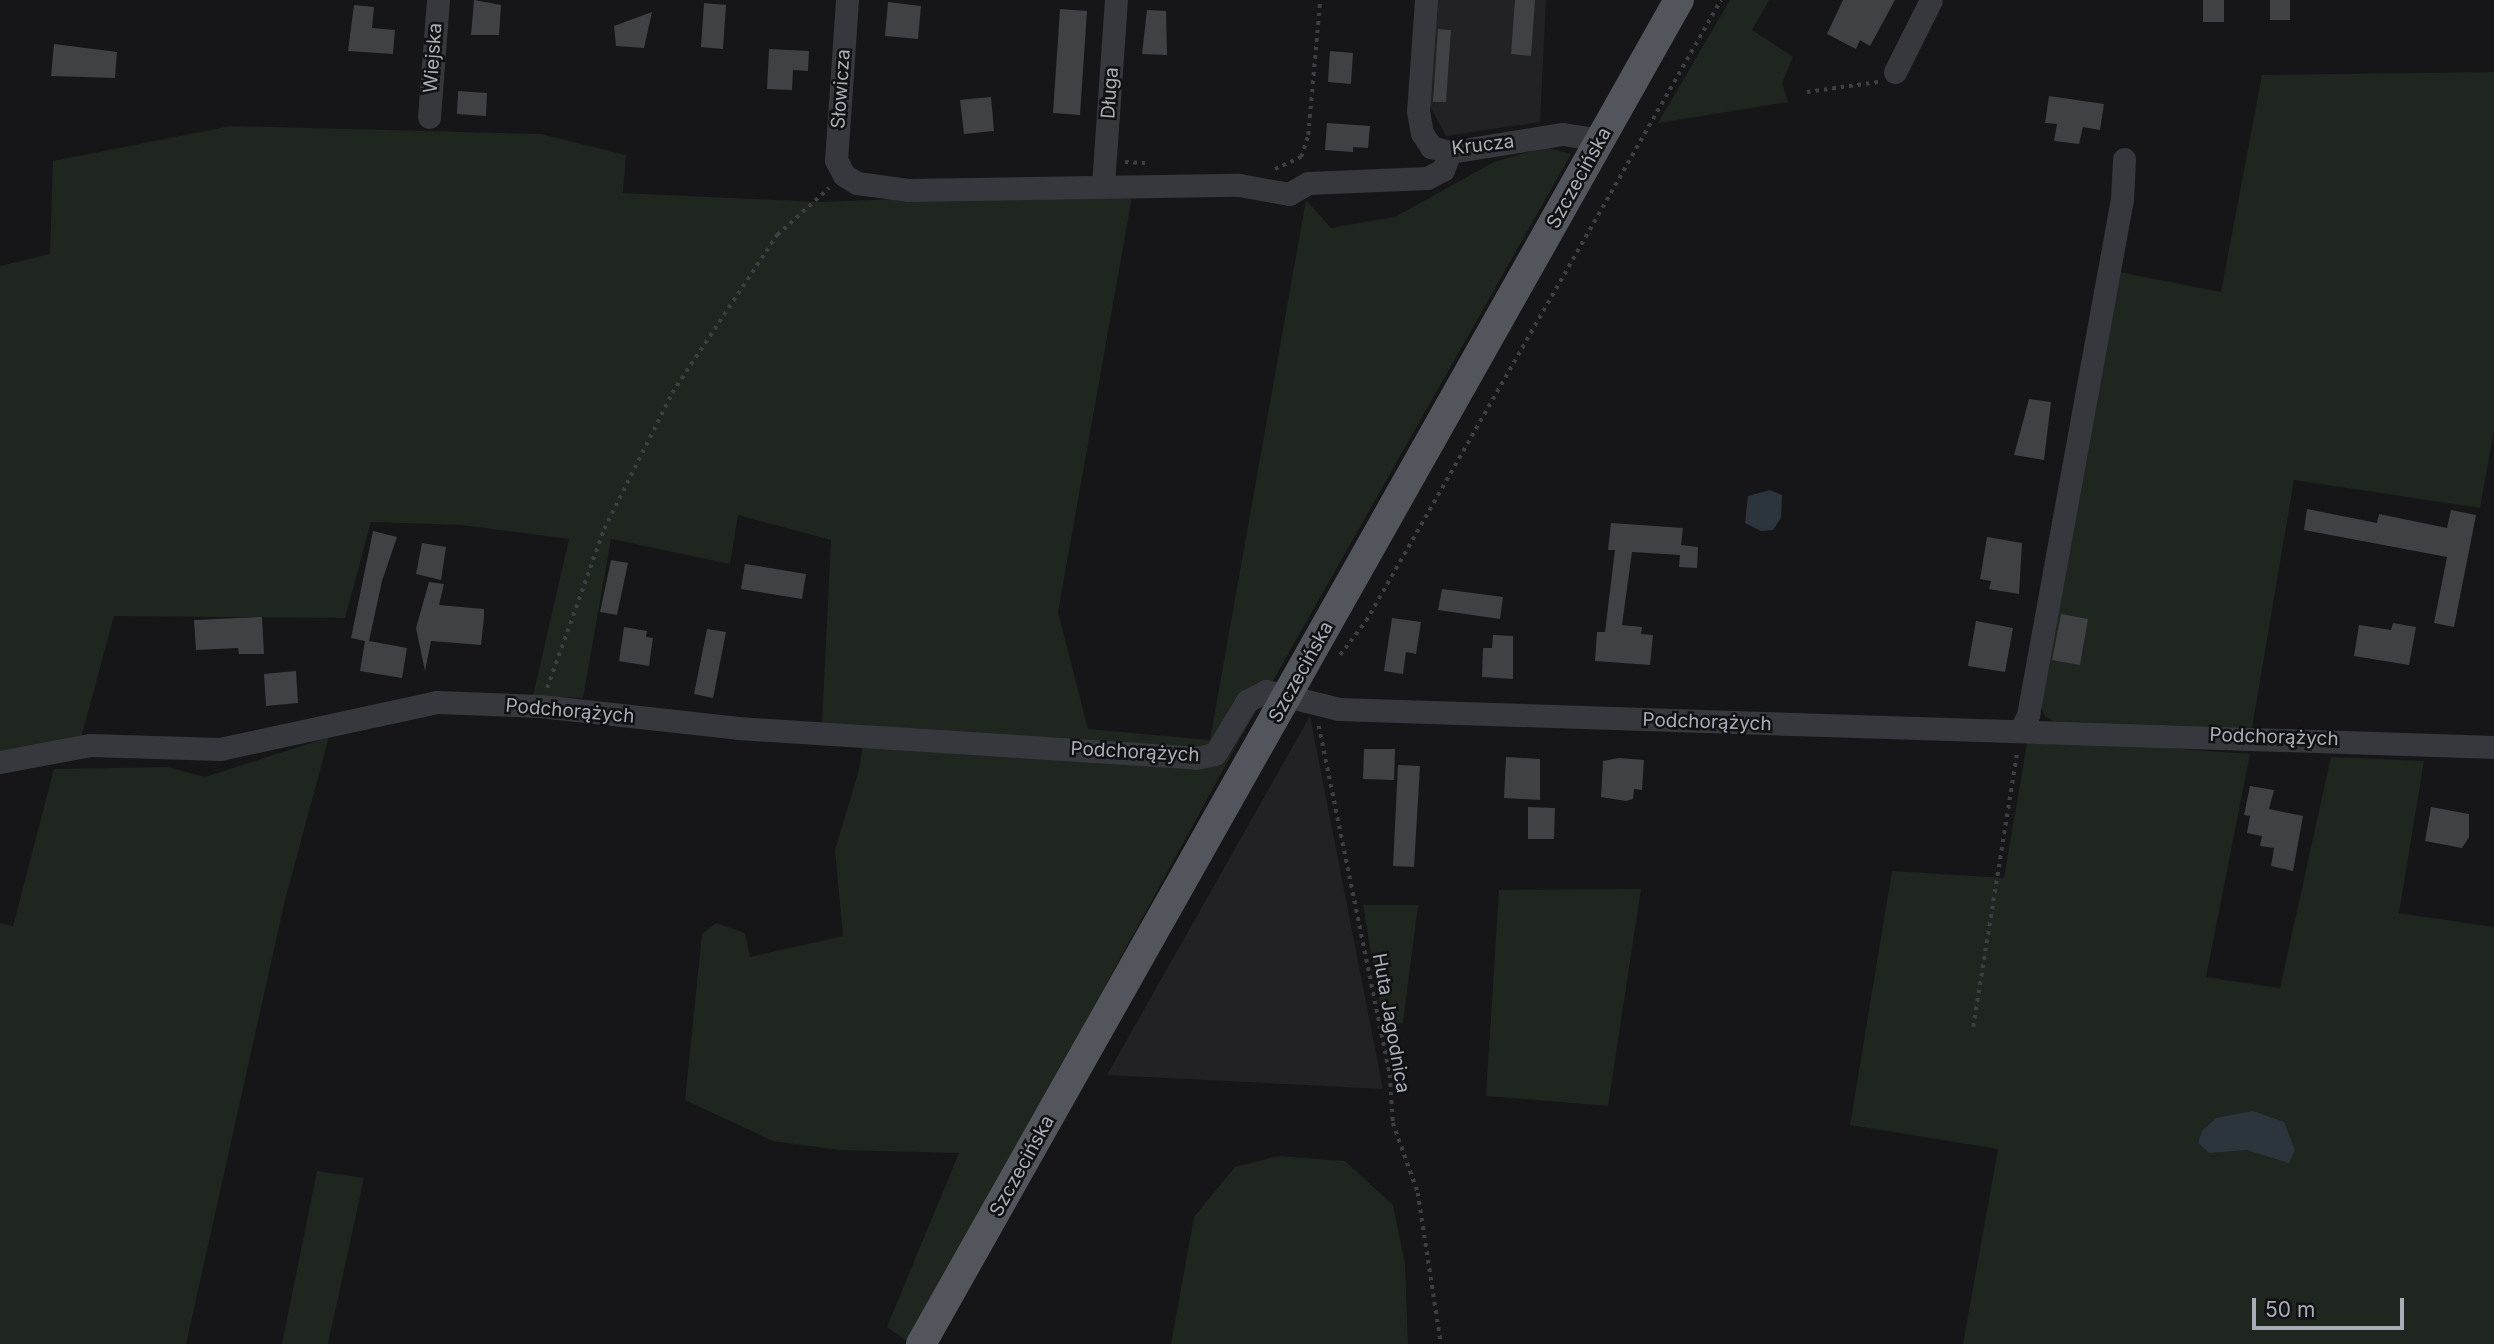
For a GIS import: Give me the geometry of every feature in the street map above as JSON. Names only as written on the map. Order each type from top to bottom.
[{"type":"main road","name":"Szczecińska","points":[[921,1344],[1679,0]]},
{"type":"street","name":"Wiejska","points":[[429,117],[438,0]]},
{"type":"street","name":"Słowicza","points":[[844,176],[836,160],[847,0]]},
{"type":"street","name":"Długa","points":[[1103,185],[1116,0]]},
{"type":"street","name":"Krucza","points":[[1426,0],[1418,111],[1422,133],[1431,147],[1450,152],[1563,134],[1600,139]]},
{"type":"street","points":[[1895,72],[1931,0]]},
{"type":"street","points":[[844,176],[868,186],[908,190],[1239,185],[1289,194],[1308,183],[1427,178],[1443,170],[1450,152]]},
{"type":"street","points":[[2021,729],[2028,715],[2122,200],[2124,159]]},
{"type":"street","name":"Podchorążych","points":[[0,762],[90,745],[232,748],[438,702],[541,706],[738,728],[1196,758],[1215,754],[1252,696],[1266,691],[1318,706],[1777,725],[2021,729],[2494,747]]},
{"type":"path","points":[[1263,170],[1290,166],[1301,157],[1308,135],[1320,0]]},
{"type":"path","points":[[1335,662],[1366,621],[1721,0]]},
{"type":"path","points":[[1807,92],[1875,84],[1895,72]]},
{"type":"path","points":[[1105,161],[1159,164]]},
{"type":"path","points":[[541,706],[604,529],[672,393],[776,235],[844,176]]},
{"type":"path","name":"Huta Jagodnica","points":[[1318,706],[1377,1026],[1390,1075],[1393,1123],[1418,1193],[1441,1344]]},
{"type":"path","points":[[1973,1027],[2021,729]]},
{"type":"shaded area","points":[[1436,0],[1546,0],[1540,122],[1446,136],[1428,102]]},
{"type":"shaded area","points":[[1730,0],[1769,0],[1752,30],[1793,57],[1782,83],[1788,102],[1658,123]]},
{"type":"shaded area","points":[[2494,72],[2494,430],[2480,508],[2294,480],[2252,728],[2053,721],[2045,716],[2040,704],[2119,272],[2221,292],[2262,75]]},
{"type":"shaded area","points":[[231,126],[541,134],[626,155],[623,193],[820,202],[1032,194],[1132,197],[1058,612],[1088,729],[1210,740],[1306,200],[1331,228],[1395,217],[1494,162],[1545,147],[1571,154],[1240,739],[910,1343],[887,1327],[959,1153],[840,1150],[773,1141],[685,1100],[702,934],[716,923],[745,933],[750,957],[843,936],[835,850],[859,770],[866,725],[822,723],[831,540],[738,515],[730,564],[611,539],[583,698],[533,696],[569,539],[462,525],[371,522],[345,618],[114,616],[81,738],[0,762],[0,266],[50,254],[53,161]]},
{"type":"shaded area","points":[[1770,490],[1782,495],[1781,518],[1773,530],[1761,531],[1745,523],[1748,496]]},
{"type":"shaded area","points":[[1310,716],[1383,1089],[1107,1075]]},
{"type":"shaded area","points":[[329,737],[285,900],[186,1344],[0,1344],[0,923],[13,926],[54,769],[167,767],[205,777]]},
{"type":"shaded area","points":[[2028,738],[2250,754],[2206,977],[2280,988],[2331,757],[2424,761],[2399,913],[2494,927],[2494,1344],[1963,1344],[1998,1149],[1850,1125],[1892,871],[2004,878]]},
{"type":"shaded area","points":[[1641,889],[1608,1106],[1486,1096],[1499,890]]},
{"type":"shaded area","points":[[1363,905],[1418,905],[1403,1023],[1383,1025]]},
{"type":"shaded area","points":[[2253,1111],[2284,1122],[2295,1150],[2289,1163],[2247,1150],[2209,1153],[2198,1143],[2202,1131],[2216,1118]]},
{"type":"shaded area","points":[[1279,1156],[1345,1161],[1393,1205],[1405,1264],[1408,1344],[1171,1344],[1194,1217],[1235,1167]]},
{"type":"shaded area","points":[[317,1171],[364,1178],[328,1344],[282,1344]]},
{"type":"building","points":[[474,0],[501,5],[499,35],[471,35]]},
{"type":"building","points":[[1515,0],[1535,0],[1531,56],[1511,54]]},
{"type":"building","points":[[1843,0],[1895,0],[1870,46],[1860,40],[1856,49],[1827,34]]},
{"type":"building","points":[[2203,0],[2224,0],[2224,22],[2203,22]]},
{"type":"building","points":[[2270,0],[2290,0],[2290,20],[2270,20]]},
{"type":"building","points":[[888,2],[921,6],[918,39],[885,36]]},
{"type":"building","points":[[704,3],[726,5],[723,49],[701,47]]},
{"type":"building","points":[[354,5],[374,7],[372,28],[395,30],[393,54],[348,51]]},
{"type":"building","points":[[1060,9],[1087,11],[1080,115],[1053,113]]},
{"type":"building","points":[[1147,10],[1166,11],[1167,55],[1142,54]]},
{"type":"building","points":[[652,12],[644,48],[616,46],[614,26]]},
{"type":"building","points":[[1438,29],[1451,30],[1446,102],[1433,102]]},
{"type":"building","points":[[54,44],[117,52],[115,78],[51,76]]},
{"type":"building","points":[[769,49],[809,51],[808,71],[793,70],[792,90],[767,89]]},
{"type":"building","points":[[1330,51],[1353,53],[1351,84],[1328,82]]},
{"type":"building","points":[[458,91],[487,93],[486,116],[457,114]]},
{"type":"building","points":[[2049,96],[2104,104],[2100,130],[2083,127],[2079,144],[2054,141],[2057,124],[2045,123]]},
{"type":"building","points":[[991,97],[994,131],[964,134],[960,100]]},
{"type":"building","points":[[1327,123],[1370,126],[1368,148],[1353,147],[1353,152],[1325,150]]},
{"type":"building","points":[[2029,399],[2051,402],[2044,460],[2014,455]]},
{"type":"building","points":[[2307,509],[2377,523],[2379,514],[2447,528],[2451,510],[2476,515],[2454,627],[2434,623],[2447,557],[2304,530]]},
{"type":"building","points":[[1611,523],[1683,528],[1681,545],[1698,547],[1697,568],[1679,567],[1680,555],[1632,552],[1622,625],[1642,627],[1641,634],[1653,635],[1650,665],[1595,661],[1597,632],[1605,632],[1615,550],[1608,550]]},
{"type":"building","points":[[373,531],[397,537],[382,581],[369,641],[407,648],[402,678],[360,671],[365,641],[351,638]]},
{"type":"building","points":[[1987,537],[2022,543],[2019,594],[1989,589],[1991,581],[1980,579]]},
{"type":"building","points":[[422,543],[446,547],[441,580],[416,574]]},
{"type":"building","points":[[611,560],[628,563],[617,615],[600,612]]},
{"type":"building","points":[[745,564],[806,574],[802,599],[741,589]]},
{"type":"building","points":[[429,582],[444,584],[439,605],[484,609],[484,618],[481,645],[431,641],[425,671],[416,628]]},
{"type":"building","points":[[1442,589],[1503,597],[1500,619],[1438,610]]},
{"type":"building","points":[[2061,614],[2088,619],[2080,665],[2052,660]]},
{"type":"building","points":[[262,617],[264,654],[239,654],[238,648],[196,650],[194,620]]},
{"type":"building","points":[[1392,618],[1421,622],[1416,654],[1406,652],[1403,674],[1384,671]]},
{"type":"building","points":[[1976,621],[2013,628],[2005,672],[1968,666]]},
{"type":"building","points":[[2393,623],[2416,627],[2409,665],[2354,656],[2359,625],[2391,630]]},
{"type":"building","points":[[624,627],[647,631],[646,637],[653,638],[649,666],[619,661]]},
{"type":"building","points":[[707,629],[726,632],[713,698],[694,694]]},
{"type":"building","points":[[1493,635],[1513,636],[1513,679],[1482,677],[1483,648],[1492,648]]},
{"type":"building","points":[[296,671],[298,703],[266,706],[264,674]]},
{"type":"building","points":[[1364,749],[1395,749],[1394,780],[1363,779]]},
{"type":"building","points":[[1506,757],[1540,759],[1540,800],[1504,798]]},
{"type":"building","points":[[1619,758],[1644,760],[1642,790],[1634,789],[1633,799],[1626,801],[1601,797],[1603,761]]},
{"type":"building","points":[[1398,765],[1420,766],[1414,867],[1393,866]]},
{"type":"building","points":[[2250,786],[2274,790],[2269,809],[2303,816],[2293,871],[2271,866],[2274,848],[2260,846],[2262,836],[2247,833],[2250,816],[2244,815]]},
{"type":"building","points":[[1528,807],[1555,808],[1554,839],[1528,839]]},
{"type":"building","points":[[2431,807],[2469,814],[2469,837],[2462,848],[2425,841]]}]
